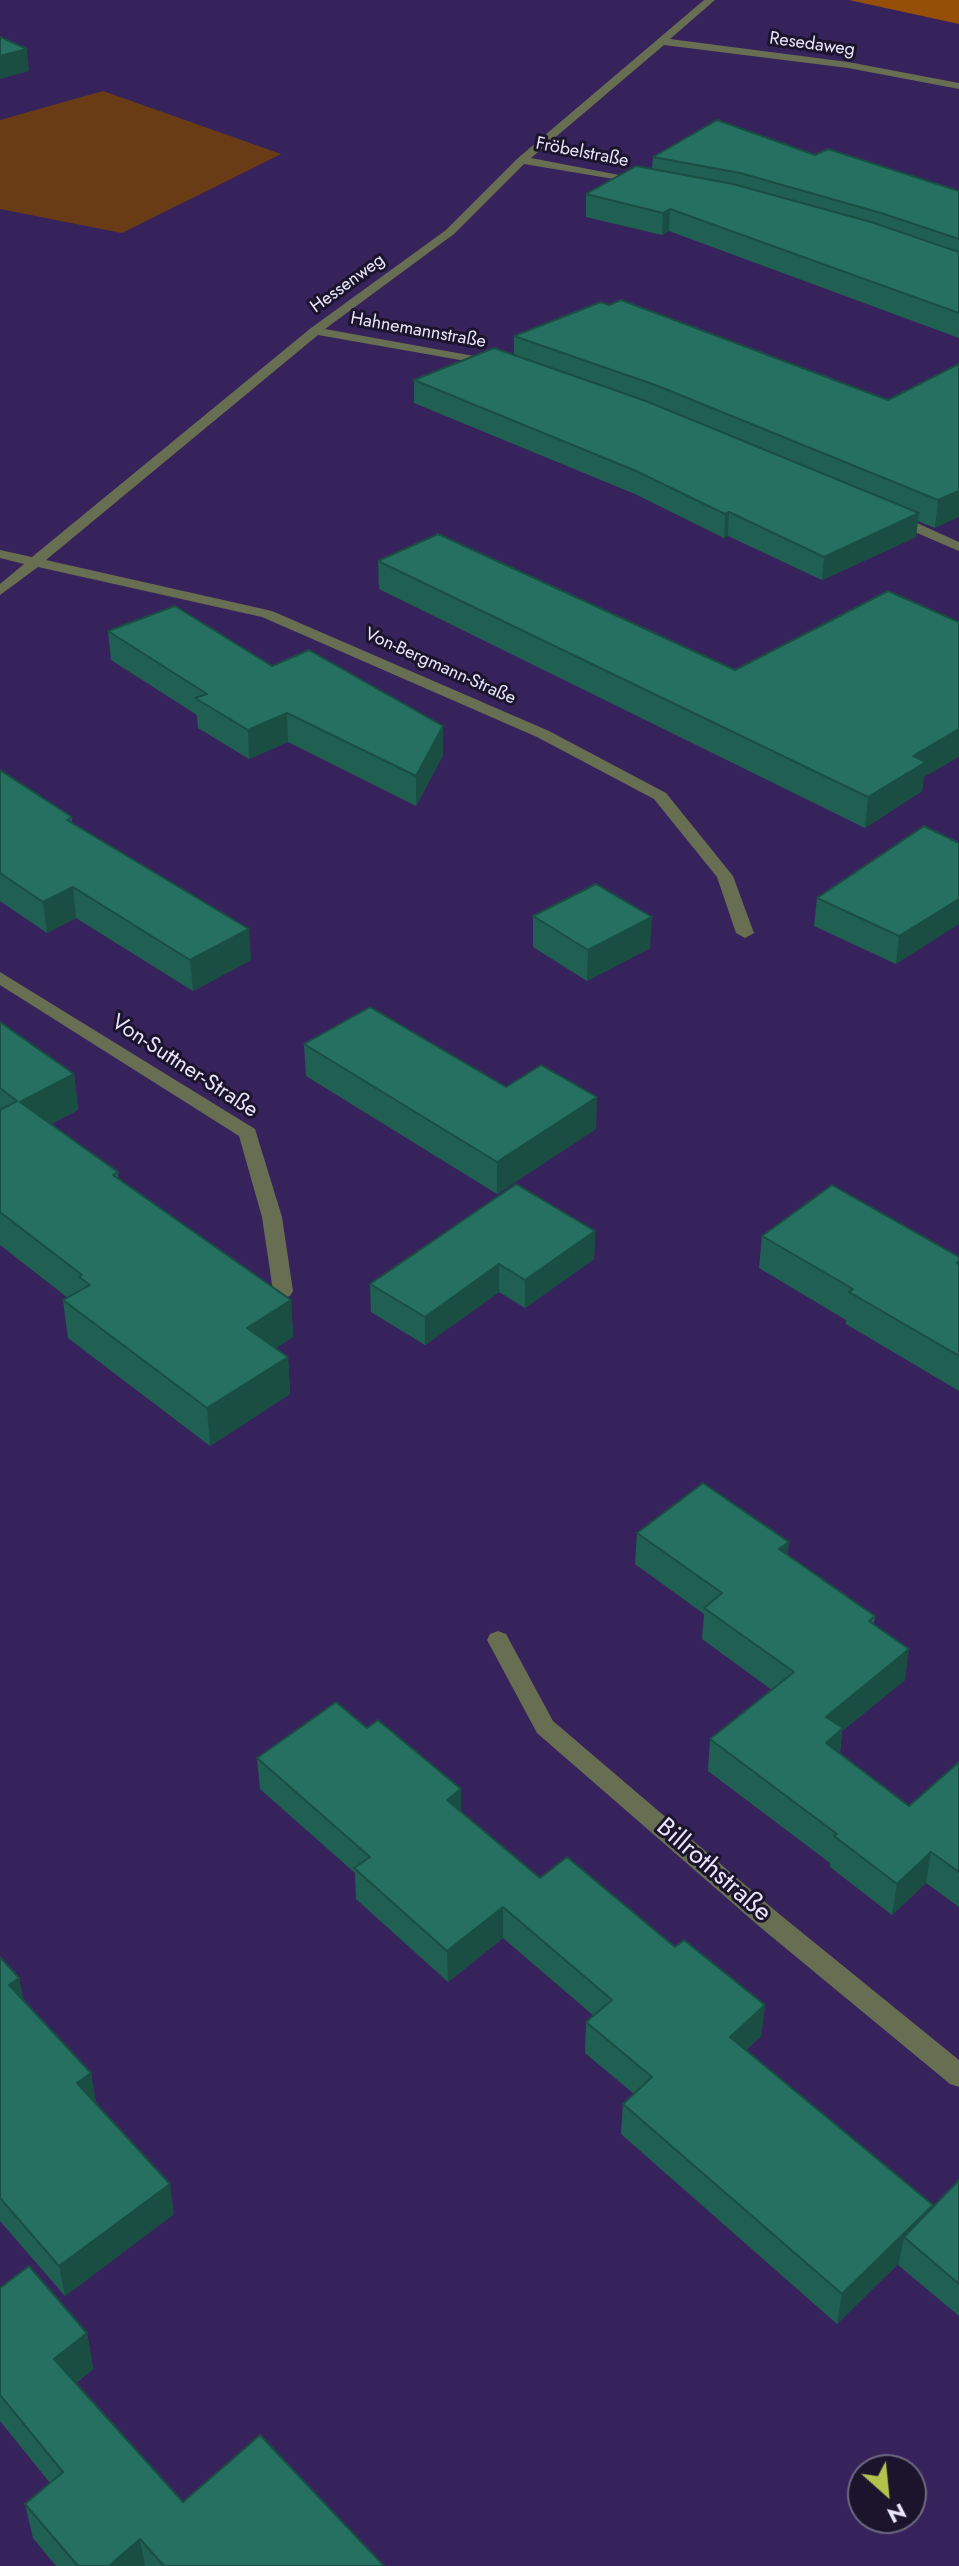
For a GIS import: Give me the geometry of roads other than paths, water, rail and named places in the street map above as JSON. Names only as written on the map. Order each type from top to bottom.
[{"type":"street","name":"Hessenweg","points":[[0,591],[315,331],[450,232],[522,160],[710,0]]},
{"type":"street","name":"Resedaweg","points":[[659,41],[848,65],[959,86]]},
{"type":"street","name":"Fröbelstraße","points":[[522,160],[659,186]]},
{"type":"street","name":"Hahnemannstraße","points":[[315,331],[504,366]]},
{"type":"street","points":[[881,512],[959,547]]},
{"type":"street","name":"Von-Bergmann-Straße","points":[[0,554],[267,614],[543,734],[660,796],[725,876],[745,933]]},
{"type":"street","name":"Von-Suttner-Straße","points":[[0,977],[248,1133],[272,1217],[283,1291]]},
{"type":"street","name":"Billrothstraße","points":[[498,1640],[545,1727],[769,1920],[959,2076]]}]
